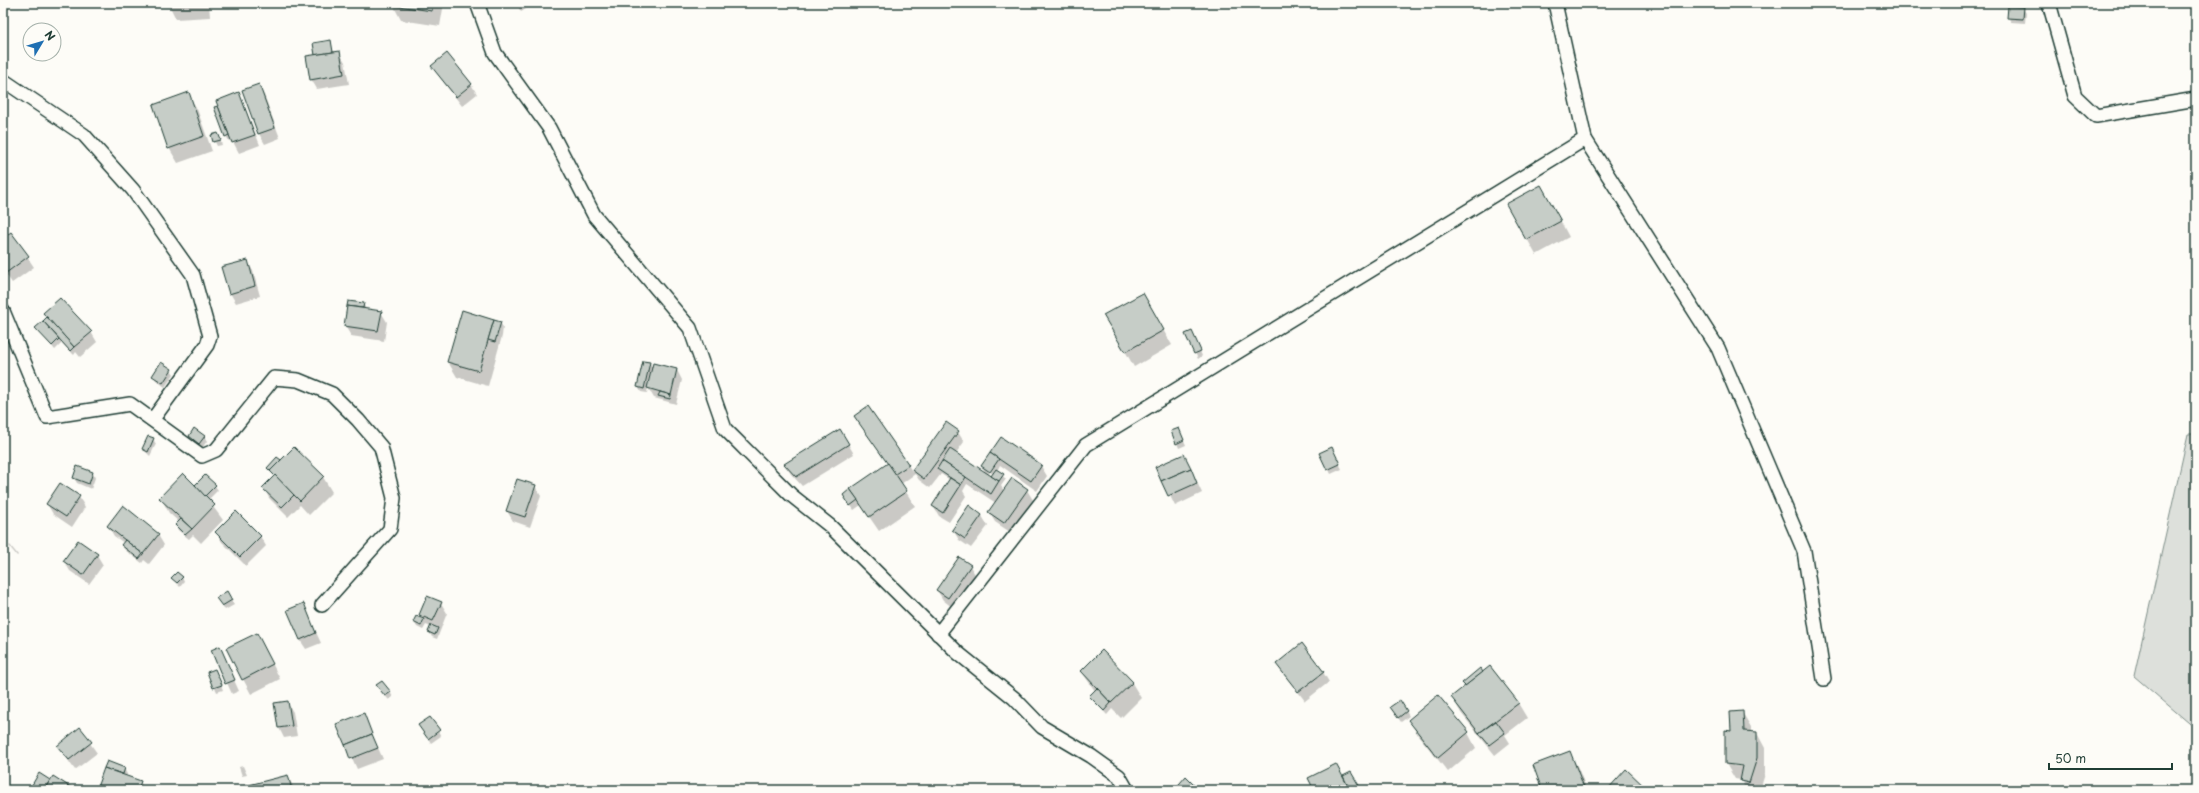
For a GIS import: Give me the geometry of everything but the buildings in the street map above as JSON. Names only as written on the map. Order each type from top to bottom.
[{"type":"street","points":[[477,3],[495,53],[549,128],[594,215],[690,328],[725,429],[791,495],[830,526],[958,653],[1014,698],[1042,727],[1091,756],[1119,776],[1127,790]]},
{"type":"street","points":[[1555,3],[1585,139],[1718,348],[1804,551],[1824,679]]},
{"type":"street","points":[[2049,3],[2075,96],[2096,116],[2196,99]]},
{"type":"street","points":[[3,80],[84,135],[132,190],[193,274],[210,336],[207,345],[153,419]]},
{"type":"street","points":[[938,634],[1086,445],[1585,139]]},
{"type":"street","points":[[3,311],[47,417],[130,404],[153,419],[202,456],[216,450],[274,378],[298,380],[332,394],[358,420],[381,447],[394,498],[390,529],[322,605]]},
{"type":"shaded area","points":[[2188,434],[2196,434],[2196,729],[2134,676]]}]
